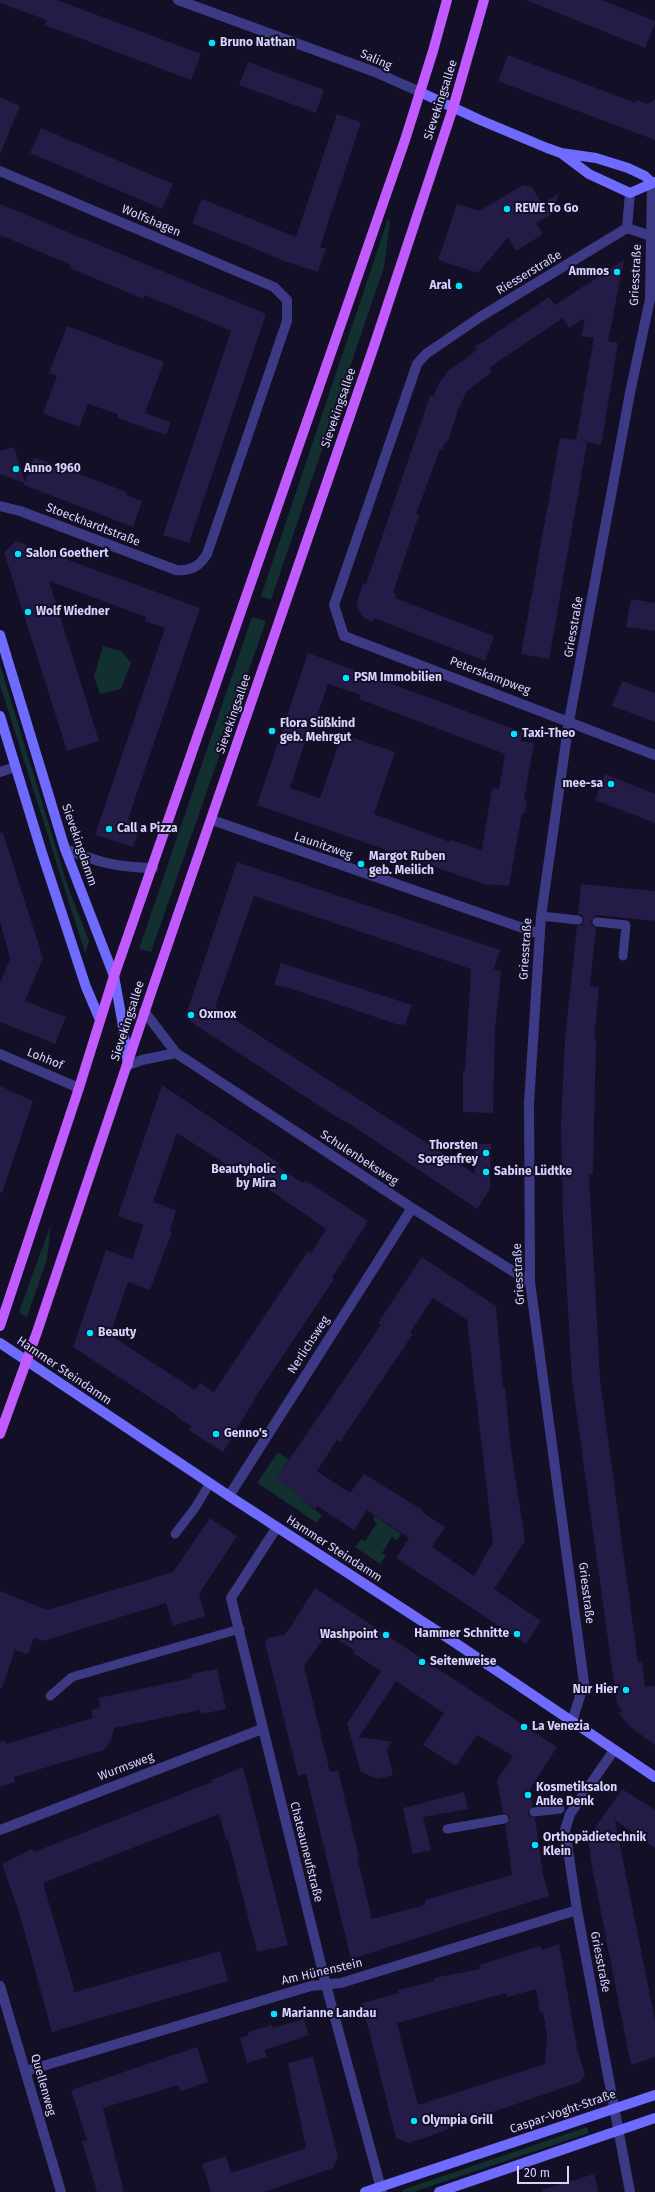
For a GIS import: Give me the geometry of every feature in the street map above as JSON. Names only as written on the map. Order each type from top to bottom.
[{"type":"main road","name":"Sievekingsallee","points":[[0,1326],[79,1088],[114,976],[153,868],[420,92],[447,0]]},
{"type":"main road","name":"Sievekingsallee","points":[[0,1434],[27,1361],[128,1065],[144,1011],[212,820],[374,346],[453,108],[484,0]]},
{"type":"street","name":"Saling","points":[[178,0],[245,26],[361,67],[420,92],[453,108],[561,153],[589,174],[630,193]]},
{"type":"street","name":"Saling","points":[[561,153],[596,158],[628,168],[645,176],[653,182]]},
{"type":"street","name":"Wolfshagen","points":[[0,171],[274,287],[287,300],[287,321],[207,554],[200,564],[188,571],[176,570]]},
{"type":"street","points":[[651,236],[628,228],[630,193],[644,188],[653,182]]},
{"type":"street","name":"Griesstraße","points":[[572,1722],[584,1683],[530,1282],[529,1103],[541,916],[569,720],[629,400],[650,299],[653,182]]},
{"type":"street","name":"Riesserstraße","points":[[334,605],[417,364],[426,354],[480,317],[628,228]]},
{"type":"street","name":"Stoeckhardtstraße","points":[[0,506],[20,511],[176,570]]},
{"type":"street","name":"Peterskampweg","points":[[334,605],[344,636],[569,720],[655,755]]},
{"type":"street","name":"Sievekingdamm","points":[[0,635],[66,849],[114,976],[128,1065]]},
{"type":"street","points":[[0,716],[86,987],[100,1020]]},
{"type":"street","points":[[0,772],[15,767]]},
{"type":"street","name":"Launitzweg","points":[[212,820],[540,934]]},
{"type":"street","points":[[66,849],[106,864],[125,867],[153,868]]},
{"type":"street","name":"Schulenbeksweg","points":[[144,1011],[176,1053],[412,1208],[530,1282]]},
{"type":"street","points":[[128,1065],[148,1058],[176,1053]]},
{"type":"street","name":"Lohhof","points":[[0,1054],[79,1088]]},
{"type":"street","name":"Nerlichsweg","points":[[229,1496],[412,1208]]},
{"type":"street","name":"Hammer Steindamm","points":[[0,1343],[276,1527],[451,1640],[655,1777]]},
{"type":"street","name":"Chateauneufstraße","points":[[276,1527],[231,1598],[240,1629],[262,1729],[326,1985],[382,2189]]},
{"type":"street","name":"Wurmsweg","points":[[0,1830],[262,1729]]},
{"type":"street","name":"Griesstraße","points":[[614,1750],[570,1814],[566,1822],[566,1837],[577,1910],[620,2130],[630,2192]]},
{"type":"street","name":"Am Hünenstein","points":[[26,2071],[311,1986],[341,1983],[577,1910]]},
{"type":"street","name":"Quellenweg","points":[[0,1986],[61,2192]]},
{"type":"street","name":"Caspar-Voght-Straße","points":[[365,2192],[382,2189],[655,2095]]},
{"type":"street","points":[[439,2192],[655,2118]]},
{"type":"lane","points":[[541,916],[578,920]]},
{"type":"lane","points":[[597,922],[626,925],[623,956]]},
{"type":"lane","points":[[175,1534],[195,1508],[210,1483]]},
{"type":"lane","points":[[50,1696],[72,1677],[240,1629]]},
{"type":"lane","points":[[534,1812],[560,1809]]},
{"type":"lane","points":[[447,1829],[504,1819]]},
{"type":"green space","points":[[388,219],[390,222],[384,267],[271,600],[261,596]]},
{"type":"green space","points":[[252,617],[266,621],[151,952],[139,949]]},
{"type":"green space","points":[[103,646],[121,651],[131,663],[121,689],[100,694],[94,677]]},
{"type":"green space","points":[[0,665],[68,887],[89,941],[85,953],[0,685]]},
{"type":"green space","points":[[51,1224],[47,1259],[27,1317],[19,1312]]},
{"type":"green space","points":[[278,1452],[289,1459],[276,1479],[302,1496],[300,1499],[322,1515],[317,1523],[259,1484],[258,1482]]},
{"type":"green space","points":[[375,1516],[401,1534],[397,1540],[392,1537],[382,1553],[386,1556],[380,1564],[355,1547],[361,1539],[365,1541],[377,1523],[373,1520]]},
{"type":"green space","points":[[587,2127],[589,2133],[413,2192],[403,2192],[402,2190]]},
{"type":"building","points":[[0,0],[57,0],[201,54],[191,80],[45,25],[47,20],[0,3]]},
{"type":"building","points":[[526,0],[602,0],[655,21],[655,23],[645,48]]},
{"type":"building","points":[[508,55],[636,103],[637,100],[648,104],[655,99],[655,140],[498,81]]},
{"type":"building","points":[[248,62],[324,90],[316,113],[239,85]]},
{"type":"building","points":[[0,97],[20,106],[0,154]]},
{"type":"building","points":[[337,114],[361,122],[320,247],[326,249],[318,272],[284,261],[192,223],[202,199],[296,237]]},
{"type":"building","points":[[41,128],[173,184],[162,209],[30,153]]},
{"type":"building","points":[[523,185],[532,187],[542,204],[558,194],[554,213],[536,223],[543,234],[516,251],[508,237],[478,273],[438,260],[457,204],[479,211]]},
{"type":"building","points":[[0,204],[266,314],[189,543],[163,535],[231,331],[145,295],[143,299],[70,268],[71,265],[0,235]]},
{"type":"building","points":[[624,260],[608,341],[618,343],[601,445],[581,441],[587,443],[549,659],[521,654],[560,438],[576,440],[594,338],[581,336],[585,318],[569,328],[563,318],[489,368],[492,372],[467,391],[456,414],[448,441],[446,441],[442,450],[440,449],[416,514],[419,515],[393,593],[396,594],[395,598],[494,636],[485,661],[374,618],[373,622],[364,618],[356,605],[363,583],[366,584],[430,396],[433,397],[439,383],[448,371],[477,350],[475,347],[549,297],[555,305]]},
{"type":"building","points":[[67,326],[164,362],[145,413],[171,422],[166,435],[117,418],[118,414],[88,404],[79,427],[43,413],[57,376],[49,373]]},
{"type":"building","points":[[14,447],[25,482],[34,457],[127,492],[126,495],[142,501],[133,527],[24,485],[24,483],[0,474],[0,451]]},
{"type":"building","points":[[16,541],[200,608],[128,819],[141,824],[133,847],[95,835],[165,628],[145,621],[146,617],[49,581],[99,741],[67,751],[4,552]]},
{"type":"building","points":[[631,599],[655,603],[655,631],[626,627]]},
{"type":"building","points":[[308,653],[522,732],[521,741],[534,743],[524,799],[527,800],[525,813],[522,813],[509,886],[484,884],[257,805]],"holes":[[[328,684],[361,695],[359,699],[505,754],[499,789],[492,788],[482,850],[451,840],[450,842],[374,814],[395,752],[342,734],[320,798],[290,788],[313,718],[316,719]]]},
{"type":"building","points":[[622,681],[655,693],[655,722],[612,706]]},
{"type":"building","points":[[605,774],[655,794],[655,823],[595,800]]},
{"type":"building","points":[[0,833],[3,833],[43,958],[25,1001],[66,1017],[55,1044],[0,1022],[0,983],[10,959],[0,921]]},
{"type":"building","points":[[237,862],[500,950],[494,969],[501,971],[495,1030],[493,1113],[463,1112],[463,1071],[465,1071],[471,969],[254,896],[215,1007],[475,1174],[475,1144],[491,1144],[490,1189],[477,1209],[351,1125],[185,1018]]},
{"type":"building","points":[[581,884],[655,891],[655,921],[597,915],[591,921],[592,925],[596,928],[590,986],[599,987],[594,1040],[596,1041],[593,1174],[589,1175],[600,1379],[638,1663],[642,1662],[645,1687],[655,1686],[655,1745],[630,1727],[618,1713],[622,1712],[617,1704],[572,1381],[563,1220],[561,1125],[565,1039],[577,926],[581,925],[584,920],[582,915],[578,914]]},
{"type":"building","points":[[281,963],[412,1005],[405,1025],[396,1024],[289,988],[274,985]]},
{"type":"building","points":[[162,1085],[279,1163],[278,1166],[290,1175],[304,1183],[305,1180],[368,1221],[332,1278],[334,1279],[262,1387],[223,1452],[189,1430],[191,1426],[177,1417],[178,1416],[73,1347],[106,1250],[132,1259],[138,1242],[143,1225],[118,1216]],"holes":[[[177,1133],[263,1188],[264,1186],[326,1229],[311,1253],[308,1251],[214,1392],[200,1383],[195,1390],[110,1335],[128,1282],[150,1290],[172,1232],[170,1231],[176,1210],[153,1202]]]},
{"type":"building","points":[[0,1086],[33,1101],[2,1193],[0,1192]]},
{"type":"building","points":[[422,1257],[496,1306],[503,1387],[505,1387],[510,1442],[525,1541],[494,1589],[541,1621],[526,1644],[396,1558],[409,1538],[367,1510],[354,1530],[317,1506],[315,1509],[300,1499],[302,1496],[276,1479],[381,1325],[378,1323]],"holes":[[[433,1298],[467,1320],[493,1542],[474,1576],[432,1547],[445,1527],[422,1512],[423,1510],[364,1474],[350,1493],[317,1471],[337,1440],[340,1442],[413,1334],[410,1332]]]},
{"type":"building","points":[[210,1518],[237,1536],[199,1594],[205,1616],[173,1626],[166,1603],[43,1641],[34,1638],[28,1654],[15,1650],[2,1688],[0,1688],[0,1591],[47,1610],[173,1572]]},
{"type":"building","points":[[315,1588],[557,1747],[530,1789],[533,1806],[528,1812],[529,1816],[535,1818],[543,1875],[549,1896],[351,1959],[306,1774],[298,1776],[265,1643],[268,1638],[284,1635]],"holes":[[[327,1633],[354,1650],[353,1653],[381,1671],[347,1724],[361,1772],[378,1779],[393,1775],[387,1749],[392,1742],[359,1737],[396,1681],[444,1713],[423,1745],[456,1766],[477,1735],[513,1756],[497,1780],[503,1813],[508,1815],[510,1818],[505,1825],[512,1875],[425,1900],[425,1905],[372,1919],[338,1770],[330,1772],[304,1666]]]},
{"type":"building","points":[[217,1669],[226,1709],[201,1714],[200,1710],[114,1728],[111,1740],[104,1750],[14,1777],[15,1782],[0,1787],[0,1741],[5,1741],[6,1744],[93,1718],[91,1710],[100,1708],[98,1698],[192,1678],[191,1674]]},
{"type":"building","points":[[243,1767],[288,1945],[257,1952],[228,1839],[226,1839],[219,1814],[43,1883],[75,1992],[220,1951],[228,1981],[52,2032],[19,1912],[2,1864],[32,1849],[34,1852],[212,1782],[211,1780]]},
{"type":"building","points":[[622,1789],[655,1810],[655,1848],[615,1820],[655,2020],[655,2057],[631,2065],[592,1867],[588,1838]]},
{"type":"building","points":[[464,1792],[468,1809],[423,1817],[431,1850],[413,1854],[403,1808]]},
{"type":"building","points":[[559,1944],[577,2048],[585,2075],[580,2082],[487,2114],[425,2138],[408,2143],[396,2138],[362,2003],[399,1993],[398,1990],[435,1981],[434,1978],[480,1969],[479,1965],[540,1946],[542,1950]],"holes":[[[536,1989],[540,2013],[543,2012],[547,2033],[545,2064],[418,2105],[397,2023],[506,1993],[507,1997]]]},
{"type":"building","points":[[304,2019],[309,2035],[265,2050],[267,2057],[247,2063],[240,2038],[249,2035],[248,2032],[272,2025],[273,2028]]},
{"type":"building","points":[[197,2047],[208,2082],[181,2091],[178,2085],[103,2108],[124,2192],[97,2192],[82,2141],[87,2140],[71,2090]]},
{"type":"building","points":[[313,2057],[338,2157],[333,2168],[264,2192],[211,2192],[202,2164],[226,2156],[231,2173],[306,2148],[288,2063]]},
{"type":"building","points":[[594,2174],[598,2192],[543,2192],[542,2190]]},
{"type":"place","name":"Bruno Nathan","points":[[212,43]]},
{"type":"place","name":"REWE To Go","points":[[507,209]]},
{"type":"place","name":"Ammos","points":[[617,272]]},
{"type":"place","name":"Aral","points":[[459,286]]},
{"type":"place","name":"Anno 1960","points":[[16,469]]},
{"type":"place","name":"Salon Goethert","points":[[18,554]]},
{"type":"place","name":"Wolf Wiedner","points":[[28,612]]},
{"type":"place","name":"PSM Immobilien","points":[[346,678]]},
{"type":"place","name":"Flora Süßkind geb. Mehrgut","points":[[272,731]]},
{"type":"place","name":"Taxi-Theo","points":[[514,734]]},
{"type":"place","name":"mee-sa","points":[[611,784]]},
{"type":"place","name":"Call a Pizza","points":[[109,829]]},
{"type":"place","name":"Margot Ruben geb. Meilich","points":[[361,864]]},
{"type":"place","name":"Oxmox","points":[[191,1015]]},
{"type":"place","name":"Thorsten Sorgenfrey","points":[[486,1153]]},
{"type":"place","name":"Sabine Lüdtke","points":[[486,1172]]},
{"type":"place","name":"Beautyholic by Mira","points":[[284,1177]]},
{"type":"place","name":"Beauty","points":[[90,1333]]},
{"type":"place","name":"Genno's","points":[[216,1434]]},
{"type":"place","name":"Hammer Schnitte","points":[[517,1634]]},
{"type":"place","name":"Washpoint","points":[[386,1635]]},
{"type":"place","name":"Seitenweise","points":[[422,1662]]},
{"type":"place","name":"Nur Hier","points":[[626,1690]]},
{"type":"place","name":"La Venezia","points":[[524,1727]]},
{"type":"place","name":"Kosmetiksalon Anke Denk","points":[[528,1795]]},
{"type":"place","name":"Orthopädietechnik Klein","points":[[535,1845]]},
{"type":"place","name":"Marianne Landau","points":[[274,2014]]},
{"type":"place","name":"Olympia Grill","points":[[414,2121]]}]
